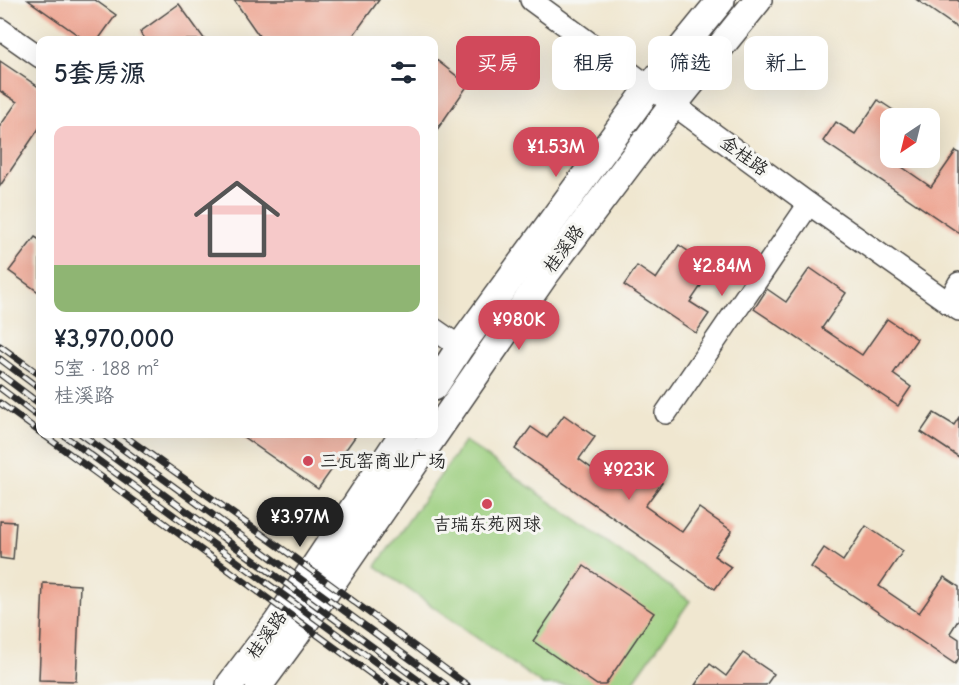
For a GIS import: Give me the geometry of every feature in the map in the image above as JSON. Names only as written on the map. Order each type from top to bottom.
[{"type":"main road","name":"桂溪路","points":[[692,36],[721,0]]},
{"type":"main road","name":"桂溪路","points":[[438,429],[544,276],[674,104],[758,0]]},
{"type":"main road","name":"桂溪路","points":[[438,381],[460,347],[648,90]]},
{"type":"main road","name":"桂溪路","points":[[230,685],[277,623],[400,438]]},
{"type":"main road","name":"桂溪路","points":[[259,685],[432,438]]},
{"type":"street","name":"金桂路","points":[[531,0],[648,86]]},
{"type":"street","points":[[0,29],[36,54]]},
{"type":"street","name":"金桂路","points":[[654,90],[953,306]]},
{"type":"street","points":[[666,413],[809,204]]},
{"type":"street","points":[[953,306],[959,283]]},
{"type":"street","points":[[438,332],[460,347]]},
{"type":"green space","name":"吉瑞东苑网球","points":[[465,441],[690,601],[631,685],[543,685],[376,566]]},
{"type":"building","points":[[28,0],[95,0],[116,15],[101,36],[79,36]]},
{"type":"building","points":[[234,0],[379,0],[353,36],[259,36]]},
{"type":"building","points":[[917,0],[959,1],[959,29]]},
{"type":"building","points":[[179,4],[202,36],[143,36],[140,32]]},
{"type":"building","points":[[0,61],[36,85],[36,133],[0,186],[0,126],[17,102],[0,91]]},
{"type":"building","points":[[438,61],[456,75],[456,90],[465,90],[438,128]]},
{"type":"building","points":[[878,100],[890,108],[880,108],[880,168],[904,168],[931,187],[956,151],[959,153],[959,233],[823,141],[836,122],[855,134]]},
{"type":"building","points":[[35,237],[36,238],[36,290],[9,271]]},
{"type":"building","points":[[679,245],[713,268],[690,302],[709,314],[696,333],[624,285],[637,266],[656,279]]},
{"type":"building","points":[[810,268],[846,293],[822,328],[862,355],[887,319],[917,339],[893,374],[911,387],[898,406],[754,309],[767,289],[786,302]]},
{"type":"building","points":[[934,413],[954,425],[959,417],[959,457],[921,432]]},
{"type":"building","points":[[564,415],[595,437],[579,459],[616,486],[633,463],[662,483],[645,506],[682,532],[699,508],[732,531],[714,556],[731,567],[715,589],[515,449],[531,427],[547,438]]},
{"type":"building","name":"三瓦窑商业广场","points":[[245,438],[354,438],[318,489]]},
{"type":"building","points":[[0,521],[16,522],[13,560],[0,558]]},
{"type":"building","points":[[866,526],[903,551],[879,586],[919,613],[944,577],[959,587],[959,619],[950,633],[959,639],[959,658],[955,664],[811,567],[824,548],[843,561]]},
{"type":"building","points":[[584,566],[654,613],[605,685],[597,685],[533,641]]},
{"type":"building","points":[[43,583],[80,585],[76,681],[39,680]]},
{"type":"building","points":[[743,653],[774,674],[766,685],[695,685],[710,664],[726,676]]},
{"type":"railway","points":[[0,346],[36,372]]},
{"type":"railway","points":[[0,359],[36,386]]},
{"type":"railway","points":[[0,374],[36,401]]},
{"type":"railway","points":[[0,388],[36,415]]},
{"type":"railway","points":[[0,403],[36,429]]},
{"type":"railway","points":[[48,438],[386,685]]},
{"type":"railway","points":[[67,438],[407,685]]},
{"type":"railway","points":[[86,438],[425,685]]},
{"type":"railway","points":[[107,438],[446,685]]},
{"type":"railway","points":[[128,438],[467,685]]},
{"type":"place","name":"三瓦窑商业广场","points":[[308,461]]},
{"type":"place","name":"吉瑞东苑网球","points":[[487,504]]}]
